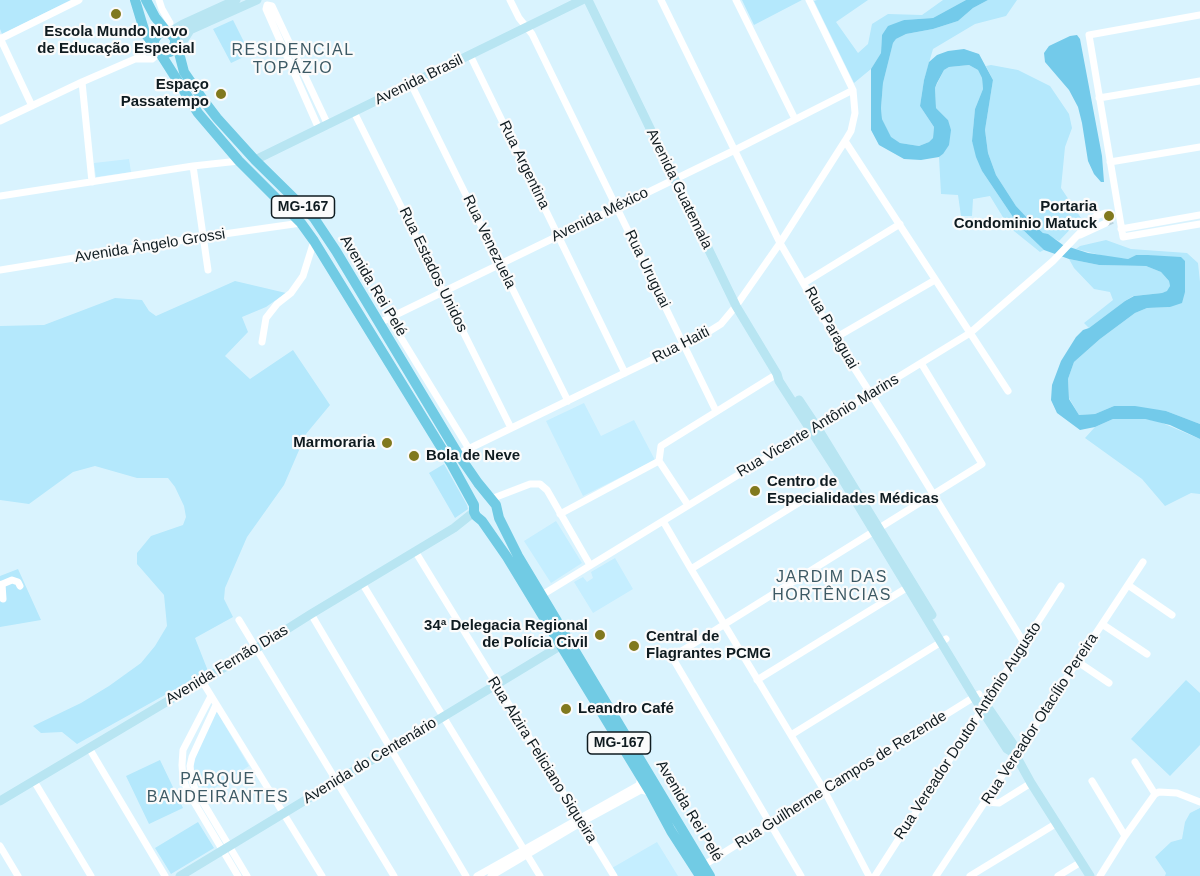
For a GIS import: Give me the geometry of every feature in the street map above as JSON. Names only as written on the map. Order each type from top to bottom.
[{"type":"main road","name":"Avenida Rei Pelé","points":[[135,0],[145,33],[198,113],[239,161],[301,223],[314,241],[452,465],[477,514],[507,557],[650,792],[671,831],[702,871],[710,876]]},
{"type":"main road","name":"Avenida Rei Pelé","points":[[146,0],[155,17],[175,39],[175,48],[184,72],[204,101],[255,160],[314,218],[384,320],[458,454],[494,503],[518,556],[702,871]]},
{"type":"main road","points":[[168,33],[159,33],[155,36],[156,49],[167,54],[175,48]]},
{"type":"main road","points":[[486,497],[494,503],[493,518],[486,521],[477,514],[479,499],[486,497]]},
{"type":"street","points":[[32,106],[0,38],[79,0]]},
{"type":"street","points":[[159,0],[170,23],[168,33]]},
{"type":"street","points":[[168,33],[236,0]]},
{"type":"street","points":[[175,48],[190,30],[245,3],[257,0]]},
{"type":"street","name":"Rua Uruguai","points":[[510,0],[519,18],[532,34],[716,411]]},
{"type":"street","name":"Avenida Brasil","points":[[255,160],[582,0]]},
{"type":"street","name":"Avenida Guatemala","points":[[588,0],[736,306],[777,374],[784,378],[877,530]]},
{"type":"street","name":"Rua Paraguai","points":[[661,0],[780,243],[835,338],[1024,643]]},
{"type":"street","points":[[736,0],[795,119]]},
{"type":"street","points":[[809,0],[853,90]]},
{"type":"street","points":[[267,5],[272,6],[298,58],[324,127],[289,62],[266,9],[267,5]]},
{"type":"street","points":[[1122,233],[1112,216],[1110,162],[1089,35],[1200,15]]},
{"type":"street","points":[[0,121],[156,49]]},
{"type":"street","name":"Rua Argentina","points":[[470,55],[625,373]]},
{"type":"street","points":[[289,62],[298,58]]},
{"type":"street","points":[[1099,98],[1200,81]]},
{"type":"street","points":[[82,82],[92,182]]},
{"type":"street","name":"Rua Venezuela","points":[[411,84],[568,401]]},
{"type":"street","name":"Avenida México","points":[[384,320],[735,150],[853,90]]},
{"type":"street","name":"Rua Haiti","points":[[458,454],[684,345],[720,324],[736,306],[780,243],[851,131],[855,113],[853,90]]},
{"type":"street","name":"Rua Estados Unidos","points":[[354,112],[511,428]]},
{"type":"street","points":[[845,141],[1008,391]]},
{"type":"street","points":[[1110,162],[1200,147]]},
{"type":"street","points":[[0,196],[239,161]]},
{"type":"street","points":[[193,166],[208,270]]},
{"type":"street","points":[[1122,233],[1200,215]]},
{"type":"street","name":"Rua Vicente Antônio Marins","points":[[542,595],[970,333],[1053,261],[1096,216],[1112,216]]},
{"type":"street","name":"Rua Vicente Antônio Marins","points":[[1076,238],[1112,216]]},
{"type":"street","name":"Avenida Ângelo Grossi","points":[[0,270],[301,223]]},
{"type":"street","points":[[804,283],[900,224]]},
{"type":"street","points":[[1122,233],[1200,224]]},
{"type":"street","points":[[262,342],[266,318],[303,276],[314,241]]},
{"type":"street","points":[[835,338],[935,279]]},
{"type":"street","points":[[384,320],[469,448]]},
{"type":"street","points":[[801,876],[672,657],[982,464],[921,363]]},
{"type":"street","points":[[688,505],[659,461],[661,446],[777,374]]},
{"type":"street","points":[[561,514],[659,461]]},
{"type":"street","points":[[691,569],[843,475]]},
{"type":"street","points":[[494,503],[530,484],[540,484],[547,490],[590,565]]},
{"type":"street","name":"Avenida Fernão Dias","points":[[0,801],[477,514]]},
{"type":"street","points":[[663,521],[824,790],[869,876]]},
{"type":"street","points":[[877,530],[908,587],[944,641]]},
{"type":"street","points":[[877,530],[984,707],[1013,744],[1015,754],[1031,783],[1090,876]]},
{"type":"street","name":"Rua Alzira Feliciano Siqueira","points":[[415,551],[614,876]]},
{"type":"street","name":"Rua Vereador Otacílio Pereira","points":[[936,876],[1143,562]]},
{"type":"street","points":[[3,599],[1,585],[12,580],[18,582],[20,586]]},
{"type":"street","points":[[362,583],[540,876]]},
{"type":"street","points":[[1128,585],[1172,615]]},
{"type":"street","name":"Rua Vereador Doutor Antônio Augusto","points":[[875,876],[1060,586]]},
{"type":"street","points":[[757,680],[908,587]]},
{"type":"street","points":[[311,614],[466,876]]},
{"type":"street","points":[[239,620],[394,876]]},
{"type":"street","points":[[1102,624],[1147,654]]},
{"type":"street","points":[[791,735],[944,641]]},
{"type":"street","name":"Avenida do Centenário","points":[[180,876],[560,646]]},
{"type":"street","points":[[1078,662],[1109,683]]},
{"type":"street","points":[[202,681],[322,876]]},
{"type":"street","name":"Rua Guilherme Campos de Rezende","points":[[702,871],[770,824],[977,695]]},
{"type":"street","points":[[211,696],[183,750],[183,779],[188,792],[247,876]]},
{"type":"street","points":[[216,705],[192,757],[191,777],[238,876]]},
{"type":"street","points":[[89,748],[165,876]]},
{"type":"street","points":[[1135,762],[1157,793]]},
{"type":"street","points":[[477,876],[526,852],[581,820],[639,785],[641,778]]},
{"type":"street","points":[[34,781],[91,876]]},
{"type":"street","points":[[1092,781],[1125,836]]},
{"type":"street","points":[[986,802],[999,803],[1031,783]]},
{"type":"street","points":[[581,820],[640,790],[650,792]]},
{"type":"street","points":[[1157,793],[1177,792],[1200,802]]},
{"type":"street","points":[[1100,876],[1125,836],[1157,793]]},
{"type":"street","points":[[970,876],[1057,823]]},
{"type":"street","points":[[0,846],[18,876]]},
{"type":"street","points":[[491,876],[526,852]]},
{"type":"street","points":[[1058,876],[1081,862]]},
{"type":"shaded area","points":[[0,0],[71,0],[2,34]]},
{"type":"shaded area","points":[[742,0],[802,0],[754,25]]},
{"type":"shaded area","points":[[868,0],[836,22],[858,53],[868,44],[872,24],[888,14],[922,15],[943,0],[966,0],[933,18],[904,20],[882,35],[881,53],[871,69],[854,83],[814,1]]},
{"type":"shaded area","points":[[966,0],[988,0],[973,8],[958,21],[906,34],[893,43],[883,83],[881,108],[882,119],[891,137],[900,143],[919,146],[929,142],[933,138],[934,127],[920,106],[929,62],[937,55],[948,51],[964,49],[979,54],[993,80],[985,130],[988,153],[996,175],[1016,206],[1031,222],[1043,233],[1063,245],[1088,253],[1128,259],[1136,255],[1181,257],[1185,261],[1185,292],[1182,303],[1170,307],[1147,308],[1135,313],[1100,339],[1074,362],[1068,379],[1069,399],[1079,415],[1095,414],[1114,406],[1135,406],[1166,411],[1200,424],[1200,439],[1170,425],[1145,419],[1113,419],[1095,427],[1080,430],[1057,413],[1051,400],[1052,385],[1061,361],[1076,337],[1134,296],[1167,291],[1170,286],[1169,281],[1161,272],[1146,266],[1099,265],[1069,259],[1044,250],[1019,226],[982,171],[976,157],[972,141],[975,109],[983,89],[982,78],[978,70],[969,65],[949,67],[944,70],[937,83],[936,108],[948,120],[951,130],[949,145],[939,157],[921,160],[904,159],[879,145],[871,130],[871,69],[881,53],[882,35],[888,26],[904,20],[933,18]]},
{"type":"shaded area","points":[[988,0],[1017,0],[1006,16],[975,24],[933,49],[924,80],[920,106],[934,127],[933,138],[919,146],[900,143],[891,138],[882,119],[881,108],[883,83],[893,43],[906,34],[958,21],[973,8]]},
{"type":"shaded area","points":[[233,20],[250,54],[231,63],[213,29]]},
{"type":"shaded area","points":[[1077,35],[1080,39],[1102,156],[1104,182],[1101,182],[1094,174],[1088,161],[1078,107],[1069,90],[1045,62],[1044,53],[1049,46]]},
{"type":"shaded area","points":[[969,65],[978,70],[982,78],[983,89],[975,109],[972,141],[982,171],[1019,226],[1044,250],[1040,252],[1009,227],[990,196],[973,199],[972,216],[961,216],[958,195],[941,194],[939,157],[943,154],[948,120],[936,108],[935,88],[944,70],[949,67]]},
{"type":"shaded area","points":[[986,66],[1018,70],[1050,86],[1069,114],[1072,128],[1065,147],[1061,188],[1081,218],[1059,241],[1043,233],[1031,222],[1016,206],[996,175],[988,153],[985,130],[993,80]]},
{"type":"shaded area","points":[[129,159],[131,172],[96,177],[94,163]]},
{"type":"shaded area","points":[[1106,240],[1131,249],[1187,253],[1198,263],[1200,424],[1166,411],[1114,406],[1095,414],[1079,415],[1069,398],[1068,379],[1074,362],[1135,313],[1147,308],[1170,307],[1185,292],[1185,261],[1148,255],[1136,255],[1128,259],[1108,257],[1076,249]]},
{"type":"shaded area","points":[[1069,259],[1099,265],[1146,266],[1161,272],[1169,281],[1170,286],[1168,291],[1162,293],[1133,296],[1089,328],[1084,323],[1113,300],[1110,292],[1094,289],[1074,268]]},
{"type":"shaded area","points":[[235,281],[286,293],[266,307],[242,317],[248,332],[225,356],[250,379],[293,350],[330,405],[306,434],[284,485],[247,537],[225,588],[224,599],[233,617],[195,638],[208,671],[77,744],[62,732],[41,733],[33,726],[81,703],[109,686],[141,663],[155,646],[167,626],[164,595],[137,564],[137,553],[151,536],[183,525],[186,517],[184,506],[168,478],[137,478],[95,466],[73,472],[29,504],[0,500],[0,326],[44,325],[115,298],[142,300],[149,311],[156,316]]},
{"type":"shaded area","points":[[584,403],[601,436],[634,420],[655,460],[583,496],[546,421]]},
{"type":"shaded area","points":[[1113,419],[1145,419],[1160,422],[1200,439],[1200,494],[1191,493],[1165,506],[1142,479],[1085,438],[1095,427]]},
{"type":"shaded area","points":[[444,464],[468,509],[455,518],[429,473]]},
{"type":"shaded area","points":[[556,521],[582,563],[551,583],[524,541]]},
{"type":"shaded area","points":[[615,558],[633,589],[593,613],[574,582],[583,577],[587,582],[593,578],[591,572]]},
{"type":"shaded area","points":[[18,569],[41,620],[0,627],[0,576]]},
{"type":"shaded area","points":[[1186,680],[1200,693],[1200,745],[1170,776],[1131,739]]},
{"type":"shaded area","points":[[215,712],[249,766],[205,794],[194,773],[194,761]]},
{"type":"shaded area","points":[[160,760],[183,808],[149,824],[126,776]]},
{"type":"shaded area","points":[[1200,808],[1200,876],[1165,876],[1166,873],[1155,857],[1171,842],[1182,839],[1185,822],[1190,813]]},
{"type":"shaded area","points":[[198,822],[214,848],[171,874],[155,848]]},
{"type":"shaded area","points":[[657,842],[678,876],[616,876],[612,868]]},
{"type":"tunnel","points":[[1106,223],[1113,220]]},
{"type":"place","name":"Escola Mundo Novo de Educação Especial","points":[[116,14]]},
{"type":"place","name":"Espaço Passatempo","points":[[221,94]]},
{"type":"place","name":"Portaria Condominio Matuck","points":[[1109,216]]},
{"type":"place","name":"Marmoraria","points":[[387,443]]},
{"type":"place","name":"Bola de Neve","points":[[414,456]]},
{"type":"place","name":"Centro de Especialidades Médicas","points":[[755,491]]},
{"type":"place","name":"34ª Delegacia Regional de Polícia Civil","points":[[600,635]]},
{"type":"place","name":"Central de Flagrantes PCMG","points":[[634,646]]},
{"type":"place","name":"Leandro Café","points":[[566,709]]},
{"type":"district","name":"RESIDENCIAL TOPÁZIO","points":[[293,60]]},
{"type":"district","name":"JARDIM DAS HORTÊNCIAS","points":[[832,587]]},
{"type":"district","name":"PARQUE BANDEIRANTES","points":[[218,789]]}]
